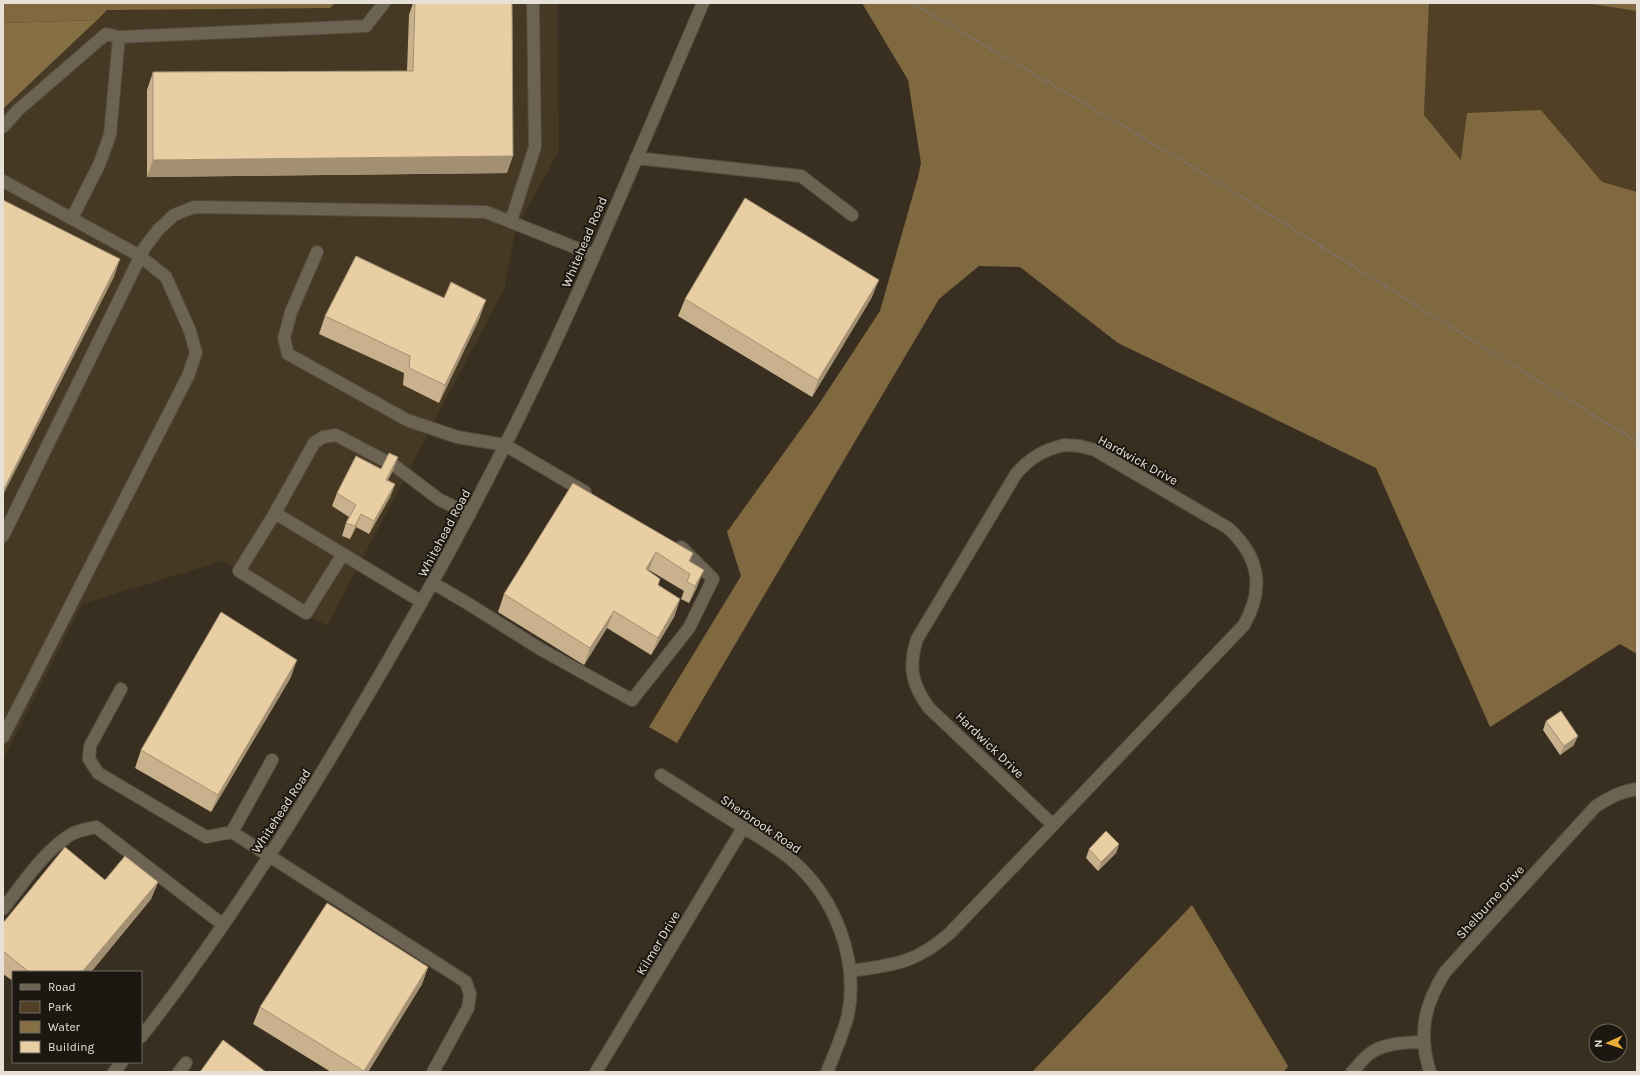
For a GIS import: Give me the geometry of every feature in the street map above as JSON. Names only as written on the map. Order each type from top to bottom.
[{"type":"street","points":[[3,127],[18,110],[106,34],[119,36],[366,26],[384,3]]},
{"type":"street","points":[[511,221],[535,147],[533,3]]},
{"type":"street","name":"Whitehead Road","points":[[142,1036],[222,924],[269,855],[324,769],[433,583],[506,445],[529,397],[594,255],[703,3]]},
{"type":"street","points":[[72,218],[99,165],[110,135],[119,36]]},
{"type":"street","points":[[636,158],[801,176],[852,214]]},
{"type":"street","points":[[3,181],[140,256],[166,277],[190,330],[196,353],[188,376],[3,736]]},
{"type":"street","points":[[3,536],[140,256],[158,230],[174,215],[194,207],[486,212],[594,255]]},
{"type":"street","points":[[316,252],[291,312],[284,338],[288,354],[407,420],[457,437],[506,445],[594,497]]},
{"type":"street","points":[[343,554],[306,613],[239,571],[275,513],[314,443],[323,437],[336,435],[395,466],[440,500],[470,514]]},
{"type":"street","name":"Hardwick Drive","points":[[850,971],[896,965],[916,958],[934,947],[949,934],[1244,625],[1253,605],[1257,582],[1255,568],[1249,553],[1240,539],[1228,528],[1095,450],[1080,446],[1064,445],[1037,454],[1016,474],[917,639],[912,660],[914,682],[920,696],[929,708],[1053,825]]},
{"type":"street","points":[[275,513],[422,602]]},
{"type":"street","points":[[433,583],[542,650],[632,700],[689,628],[713,578],[684,549],[670,541]]},
{"type":"street","points":[[121,689],[90,746],[89,759],[98,773],[206,837],[232,832],[466,982],[470,994],[468,1008],[433,1072]]},
{"type":"street","points":[[232,832],[272,760]]},
{"type":"street","name":"Sherbrook Road","points":[[660,774],[793,861],[815,884],[826,899],[838,922],[846,947],[850,971],[848,1014],[827,1072]]},
{"type":"street","name":"Shelburne Drive","points":[[1430,1072],[1425,1059],[1423,1042],[1424,1025],[1428,1003],[1445,972],[1596,806],[1612,796],[1627,790],[1637,789]]},
{"type":"street","points":[[3,909],[48,852],[67,837],[81,830],[96,827],[222,924]]},
{"type":"street","name":"Kilmer Drive","points":[[596,1072],[743,828]]},
{"type":"street","points":[[1352,1072],[1369,1054],[1380,1047],[1392,1044],[1423,1042]]},
{"type":"street","points":[[114,1072],[121,1063]]},
{"type":"path","points":[[912,3],[1188,164],[1637,442]]},
{"type":"shaded area","points":[[3,3],[335,3],[330,8],[107,10],[97,20],[3,23]]},
{"type":"shaded area","points":[[335,3],[557,3],[559,151],[516,228],[505,287],[327,626],[222,561],[82,604],[3,759],[3,109],[107,10],[330,8]]},
{"type":"shaded area","points":[[862,3],[1429,3],[1424,115],[1461,160],[1467,113],[1541,110],[1602,182],[1637,192],[1637,654],[1620,644],[1490,727],[1376,468],[1118,343],[1020,267],[979,266],[939,299],[677,743],[649,727],[741,576],[727,532],[819,404],[880,311],[921,163],[908,80]]},
{"type":"shaded area","points":[[1584,3],[1637,3],[1637,11]]},
{"type":"shaded area","points":[[1192,905],[1288,1066],[1284,1072],[1032,1072]]},
{"type":"green space","points":[[1429,3],[1584,3],[1637,11],[1637,192],[1602,183],[1541,110],[1461,160],[1424,115]]},
{"type":"water","points":[[97,20],[3,109],[3,23]]},
{"type":"building","points":[[415,3],[512,3],[513,156],[153,160],[153,72],[413,71]]},
{"type":"building","points":[[745,198],[879,280],[818,380],[685,299]]},
{"type":"building","points":[[3,200],[120,259],[3,491]]},
{"type":"building","points":[[356,256],[444,298],[451,282],[486,300],[445,385],[409,368],[410,356],[325,316]]},
{"type":"building","points":[[389,453],[398,457],[386,480],[395,484],[374,521],[361,514],[355,526],[346,523],[356,505],[337,493],[356,456],[381,469]]},
{"type":"building","points":[[573,483],[693,553],[689,561],[704,570],[695,586],[687,582],[690,574],[656,552],[646,569],[660,579],[658,585],[680,599],[658,638],[614,611],[590,648],[504,594]]},
{"type":"building","points":[[221,612],[297,660],[218,795],[141,750]]},
{"type":"building","points":[[1561,711],[1578,736],[1564,746],[1546,721]]},
{"type":"building","points":[[1106,831],[1119,844],[1101,862],[1089,849]]},
{"type":"building","points":[[65,847],[105,880],[125,856],[158,882],[83,971],[28,971],[3,951],[3,923]]},
{"type":"building","points":[[327,903],[428,967],[364,1071],[260,1007]]},
{"type":"building","points":[[223,1040],[266,1072],[200,1072]]}]
